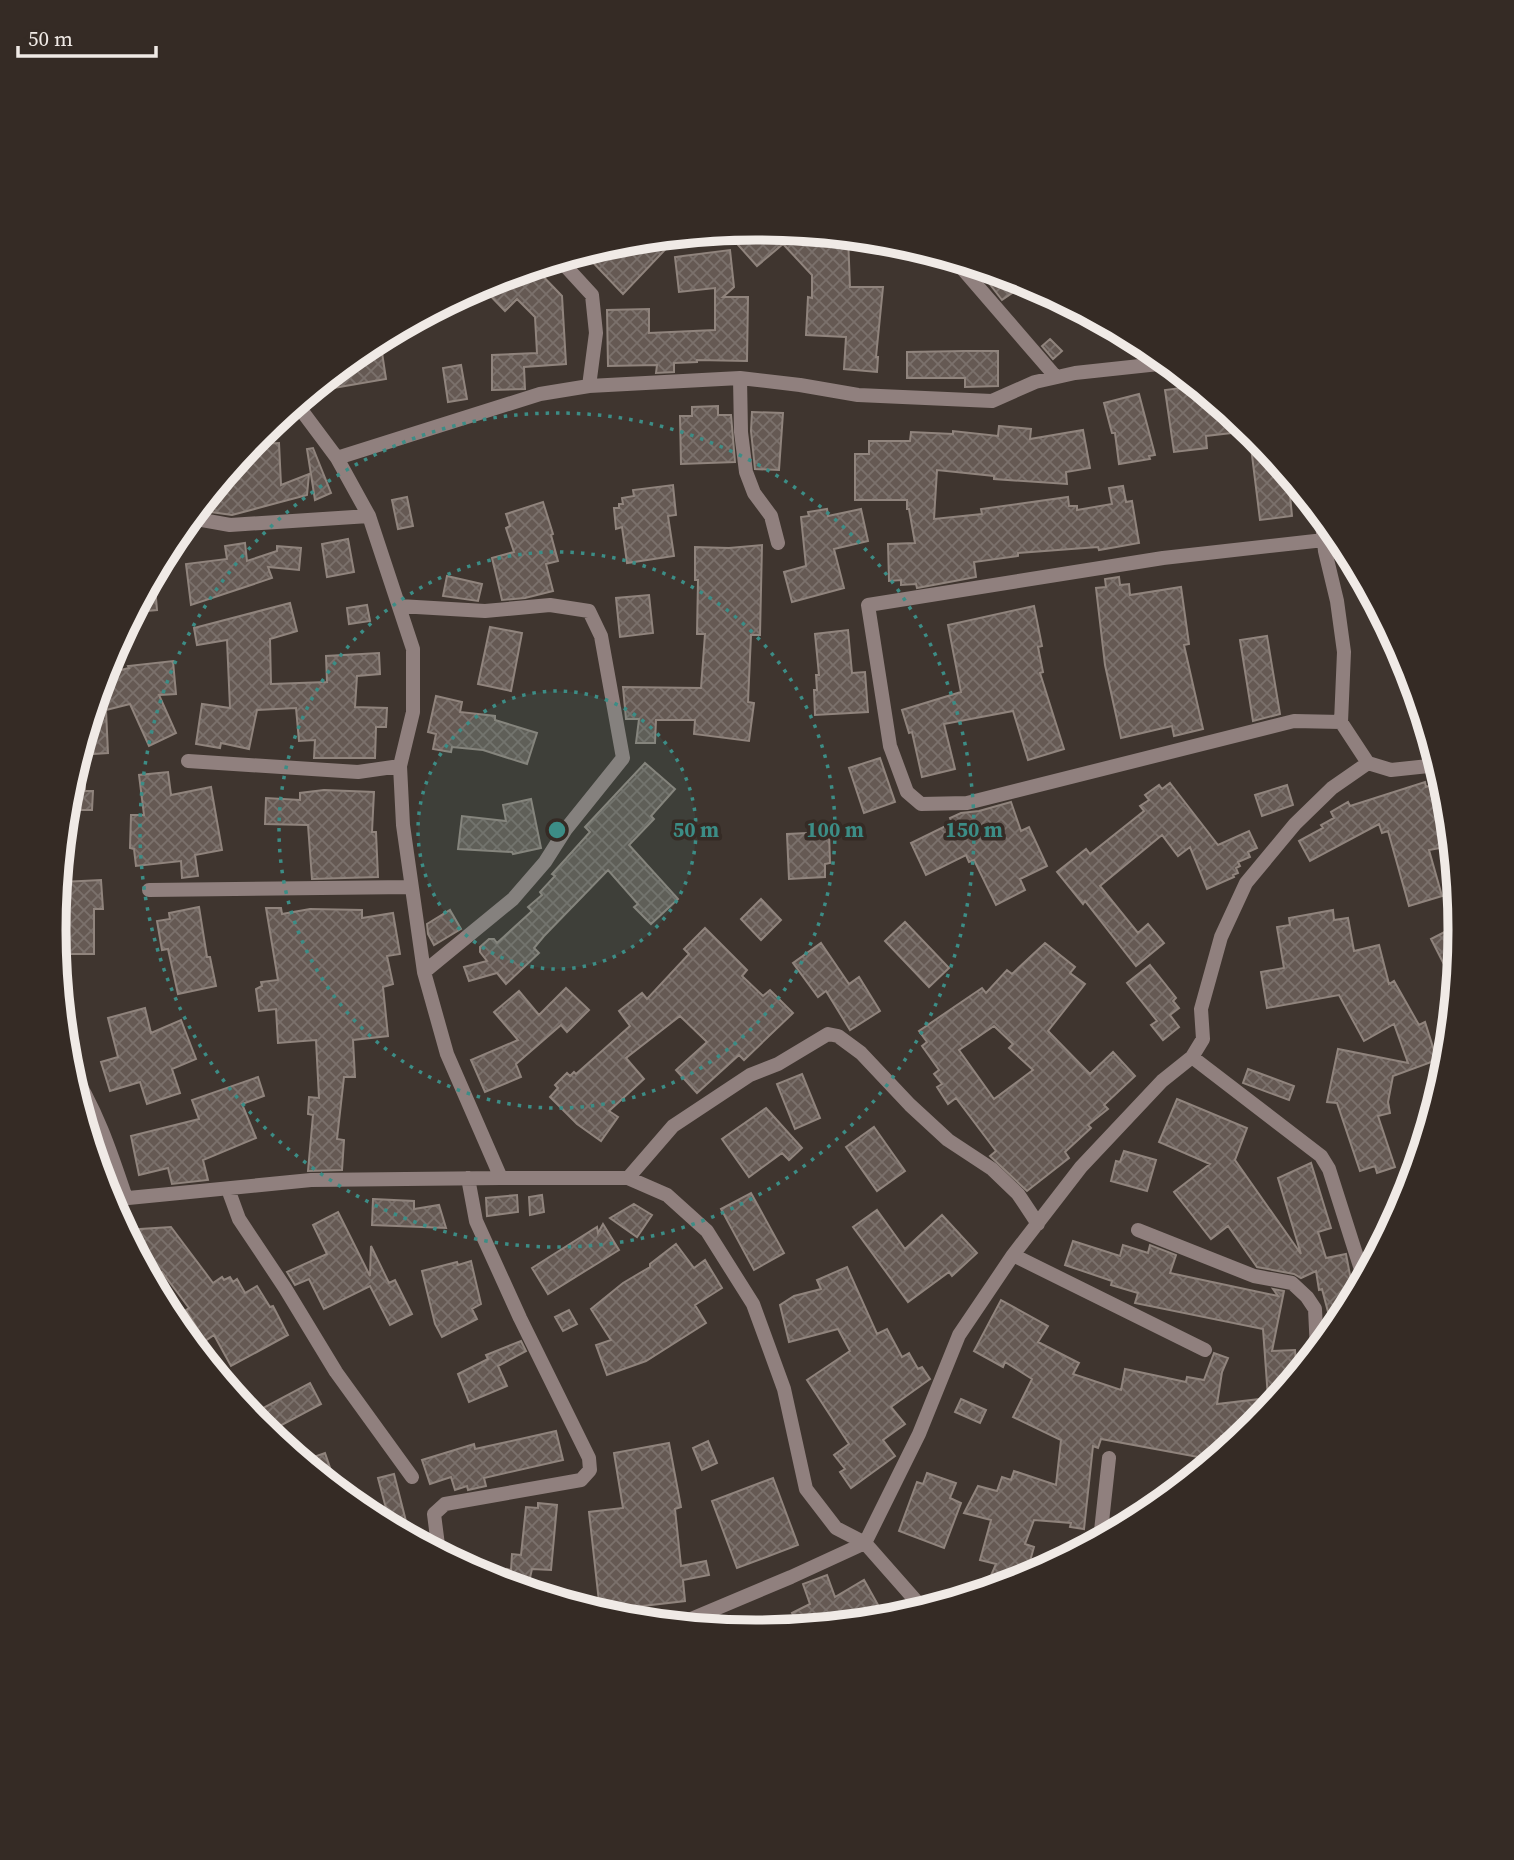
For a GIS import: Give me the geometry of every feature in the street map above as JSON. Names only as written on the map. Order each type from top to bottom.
[{"type":"street","points":[[566,267],[592,295],[596,333],[589,386]]},
{"type":"street","points":[[965,272],[1056,377]]},
{"type":"street","points":[[337,458],[540,394],[589,386],[740,379],[858,395],[992,401],[1035,382],[1056,377],[1153,365]]},
{"type":"street","points":[[740,379],[741,432],[746,472],[754,493],[771,516],[778,543]]},
{"type":"street","points":[[302,411],[337,458],[369,516],[412,649],[414,712],[400,766],[403,825],[424,972],[447,1054],[501,1178]]},
{"type":"street","points":[[202,520],[230,525],[369,516]]},
{"type":"street","points":[[1323,536],[1344,652],[1341,722],[1368,763],[1391,770],[1427,766]]},
{"type":"street","points":[[1324,540],[1163,558],[868,605],[890,746],[907,792],[921,804],[967,803],[1294,722],[1341,722]]},
{"type":"street","points":[[399,606],[485,611],[550,605],[589,611],[601,636],[623,758],[566,829],[545,862],[513,898],[424,972]]},
{"type":"street","points":[[188,761],[358,772],[400,766]]},
{"type":"street","points":[[697,1618],[865,1543],[919,1434],[959,1335],[1013,1255],[1082,1167],[1162,1082],[1192,1057],[1203,1039],[1201,1009],[1221,937],[1246,883],[1295,824],[1332,788],[1368,763]]},
{"type":"street","points":[[149,891],[411,887]]},
{"type":"street","points":[[628,1178],[673,1126],[750,1075],[778,1065],[828,1034],[838,1036],[861,1053],[910,1105],[948,1140],[992,1169],[1018,1194],[1038,1224]]},
{"type":"street","points":[[1192,1057],[1321,1156],[1329,1169],[1360,1266]]},
{"type":"street","points":[[90,1107],[106,1141],[126,1198]]},
{"type":"street","points":[[438,1541],[434,1514],[445,1504],[581,1480],[590,1470],[589,1458],[476,1221],[468,1178]]},
{"type":"street","points":[[121,1199],[311,1180],[468,1178],[628,1178],[667,1195],[708,1231],[754,1304],[784,1389],[806,1489],[836,1528],[865,1543],[916,1601]]},
{"type":"street","points":[[228,1189],[239,1219],[336,1372],[412,1477]]},
{"type":"street","points":[[1138,1230],[1254,1276],[1292,1283],[1315,1309],[1316,1334]]},
{"type":"street","points":[[1013,1255],[1206,1350]]},
{"type":"street","points":[[1101,1528],[1109,1458]]},
{"type":"building","points":[[734,241],[802,241],[848,245],[850,287],[883,287],[877,372],[844,369],[846,337],[806,335],[808,297],[812,298],[812,275],[783,244],[757,266]]},
{"type":"building","points":[[670,245],[623,294],[591,260]]},
{"type":"building","points":[[730,250],[734,287],[723,297],[748,297],[747,361],[697,360],[674,363],[674,372],[656,373],[657,365],[608,366],[607,310],[649,309],[649,333],[715,330],[715,288],[679,292],[675,257]]},
{"type":"building","points":[[541,274],[562,296],[566,364],[524,367],[525,389],[492,390],[492,355],[537,353],[535,317],[517,299],[505,311],[489,294]]},
{"type":"building","points":[[985,278],[1016,290],[1002,300]]},
{"type":"building","points":[[1050,339],[1062,351],[1053,359],[1042,346]]},
{"type":"building","points":[[382,351],[386,379],[329,389]]},
{"type":"building","points":[[998,351],[998,386],[965,387],[965,378],[907,378],[907,352]]},
{"type":"building","points":[[461,365],[467,399],[448,402],[443,368]]},
{"type":"building","points":[[1184,388],[1235,433],[1206,436],[1207,448],[1174,452],[1165,390]]},
{"type":"building","points":[[1139,394],[1155,455],[1149,456],[1150,459],[1119,464],[1115,433],[1112,433],[1104,403]]},
{"type":"building","points":[[718,406],[718,415],[731,415],[735,462],[681,464],[680,416],[692,416],[692,407]]},
{"type":"building","points":[[752,412],[783,413],[779,470],[755,469]]},
{"type":"building","points":[[999,426],[1031,429],[1030,439],[1083,430],[1090,468],[1066,472],[1067,484],[994,479],[994,476],[937,470],[934,519],[982,514],[981,509],[1068,497],[1069,506],[1077,506],[1077,510],[1112,504],[1109,488],[1123,486],[1126,502],[1132,501],[1139,543],[1099,550],[1098,547],[1018,553],[1018,556],[974,562],[976,577],[917,588],[916,584],[901,585],[901,580],[889,581],[888,544],[915,543],[907,500],[855,500],[855,454],[869,454],[869,441],[910,441],[911,432],[953,434],[953,431],[998,436]]},
{"type":"building","points":[[268,443],[279,443],[281,485],[309,474],[307,495],[232,515],[211,512],[210,509]]},
{"type":"building","points":[[313,448],[331,493],[315,500],[307,449]]},
{"type":"building","points":[[1251,449],[1290,491],[1292,516],[1260,520]]},
{"type":"building","points":[[673,485],[676,515],[668,516],[674,556],[627,563],[622,527],[616,529],[614,508],[623,504],[622,498],[634,496],[633,490]]},
{"type":"building","points":[[407,497],[413,526],[398,529],[392,500]]},
{"type":"building","points":[[543,502],[558,561],[546,564],[553,591],[502,600],[492,558],[514,552],[506,528],[510,526],[506,514]]},
{"type":"building","points":[[827,509],[828,516],[861,509],[868,541],[834,549],[844,588],[792,602],[784,572],[806,566],[801,517],[809,516],[808,512]]},
{"type":"building","points":[[348,539],[354,572],[327,577],[322,544]]},
{"type":"building","points":[[245,543],[247,561],[277,551],[277,546],[301,548],[299,570],[268,567],[272,578],[191,605],[186,564],[227,559],[225,546]]},
{"type":"building","points":[[762,545],[760,635],[751,635],[748,702],[754,703],[749,741],[694,734],[695,720],[656,720],[655,743],[636,743],[639,719],[626,719],[623,687],[701,688],[705,634],[697,634],[698,580],[695,580],[695,547]]},
{"type":"building","points":[[447,576],[482,584],[478,601],[443,596]]},
{"type":"building","points":[[1119,577],[1120,585],[1129,584],[1130,595],[1181,587],[1189,644],[1184,645],[1203,729],[1174,736],[1172,726],[1121,738],[1105,665],[1096,588],[1106,587],[1105,579]]},
{"type":"building","points":[[155,592],[157,610],[145,611]]},
{"type":"building","points":[[649,595],[653,633],[620,637],[616,598]]},
{"type":"building","points":[[290,603],[297,631],[270,639],[271,684],[327,682],[326,656],[379,653],[380,674],[357,676],[355,707],[387,708],[386,727],[376,727],[375,758],[314,758],[315,740],[299,741],[296,708],[257,710],[249,749],[221,743],[220,748],[196,744],[202,704],[230,708],[227,640],[197,645],[194,628]]},
{"type":"building","points":[[367,605],[370,621],[349,624],[347,608]]},
{"type":"building","points":[[1034,606],[1042,646],[1038,647],[1043,672],[1040,673],[1064,749],[1028,760],[1013,711],[944,724],[955,769],[922,777],[912,732],[909,733],[902,710],[961,692],[948,625]]},
{"type":"building","points":[[490,627],[522,633],[511,691],[478,684]]},
{"type":"building","points":[[848,630],[852,673],[865,672],[868,712],[815,715],[814,690],[817,690],[816,675],[819,675],[815,634]]},
{"type":"building","points":[[1267,636],[1280,714],[1253,721],[1240,640]]},
{"type":"building","points":[[173,661],[176,694],[159,695],[176,733],[149,746],[130,704],[106,710],[108,753],[89,754],[117,671],[129,668],[128,666]]},
{"type":"building","points":[[436,696],[462,702],[460,712],[495,716],[495,720],[537,733],[527,764],[483,750],[452,747],[451,752],[433,749],[436,734],[428,732]]},
{"type":"building","points":[[880,758],[895,802],[864,813],[849,768]]},
{"type":"building","points":[[645,763],[675,789],[651,816],[654,819],[629,845],[678,899],[651,924],[634,907],[638,904],[608,870],[534,948],[539,953],[506,984],[497,973],[469,981],[464,967],[487,961],[480,952],[480,947],[489,939],[494,939],[497,943],[532,911],[528,907],[542,895],[540,892],[555,876],[552,874],[590,832],[585,827]]},
{"type":"building","points":[[168,772],[171,795],[211,787],[222,850],[195,855],[198,876],[182,878],[181,861],[136,866],[134,849],[130,848],[131,815],[144,815],[139,775]]},
{"type":"building","points":[[85,782],[85,791],[93,791],[92,810],[77,810]]},
{"type":"building","points":[[1425,782],[1426,787],[1432,785],[1442,840],[1443,848],[1429,850],[1442,896],[1409,906],[1388,831],[1382,833],[1379,824],[1310,861],[1299,841],[1323,828],[1321,825],[1334,818],[1331,812],[1348,802],[1350,806]]},
{"type":"building","points":[[1170,783],[1218,845],[1249,831],[1257,848],[1248,852],[1250,857],[1238,862],[1240,866],[1236,868],[1238,873],[1233,875],[1234,877],[1207,889],[1190,847],[1178,856],[1162,835],[1100,886],[1138,933],[1148,924],[1164,943],[1136,966],[1085,901],[1083,904],[1057,872],[1086,849],[1090,854],[1144,811],[1140,806],[1149,800],[1145,795],[1159,785],[1162,789]]},
{"type":"building","points":[[1287,785],[1293,805],[1262,816],[1255,795]]},
{"type":"building","points":[[324,790],[374,792],[372,832],[376,832],[378,877],[312,879],[308,825],[265,824],[266,798],[300,800],[300,793]]},
{"type":"building","points":[[531,799],[541,848],[513,854],[458,849],[462,816],[506,821],[503,805]]},
{"type":"building","points":[[1011,802],[1021,831],[1029,827],[1047,866],[1020,879],[1025,890],[996,905],[974,860],[969,862],[966,855],[926,875],[911,843],[952,823],[950,818],[961,813]]},
{"type":"building","points":[[829,832],[830,863],[825,864],[825,877],[789,879],[787,834]]},
{"type":"building","points":[[101,880],[103,909],[94,909],[94,954],[67,954],[68,882]]},
{"type":"building","points":[[761,899],[781,920],[761,940],[741,919]]},
{"type":"building","points":[[199,907],[207,957],[210,957],[216,986],[178,994],[168,949],[162,950],[157,921],[170,919],[169,913]]},
{"type":"building","points":[[266,908],[281,908],[282,914],[310,909],[362,910],[362,918],[393,913],[400,954],[387,956],[393,984],[383,987],[388,1036],[353,1040],[355,1077],[344,1077],[337,1139],[344,1140],[342,1170],[308,1171],[313,1115],[308,1114],[309,1097],[319,1098],[316,1040],[278,1043],[276,1009],[259,1011],[256,989],[262,986],[261,982],[278,980]]},
{"type":"building","points":[[450,910],[461,929],[434,945],[428,934],[427,924]]},
{"type":"building","points":[[1333,910],[1334,920],[1348,918],[1354,951],[1379,945],[1389,984],[1394,981],[1419,1025],[1425,1022],[1436,1056],[1435,1061],[1393,1076],[1388,1102],[1390,1113],[1378,1116],[1395,1167],[1377,1173],[1375,1166],[1360,1171],[1337,1103],[1327,1102],[1338,1049],[1408,1063],[1394,1024],[1364,1041],[1339,995],[1267,1008],[1261,972],[1284,968],[1277,927],[1290,925],[1289,918]]},
{"type":"building","points":[[905,922],[949,968],[929,987],[885,941]]},
{"type":"building","points":[[705,928],[747,970],[742,976],[763,996],[770,990],[793,1013],[744,1060],[739,1055],[697,1093],[676,1070],[707,1042],[680,1016],[626,1058],[644,1079],[609,1111],[618,1117],[601,1141],[577,1124],[550,1097],[558,1088],[555,1085],[567,1073],[570,1076],[574,1072],[576,1074],[630,1026],[619,1011],[642,993],[647,999],[689,954],[684,949]]},
{"type":"building","points":[[1448,930],[1446,969],[1431,939]]},
{"type":"building","points":[[821,943],[849,984],[859,977],[880,1011],[850,1030],[826,991],[818,997],[793,963]]},
{"type":"building","points":[[1045,943],[1075,967],[1070,973],[1085,984],[1048,1031],[1090,1074],[1113,1052],[1135,1076],[1104,1105],[1108,1109],[1088,1125],[1091,1128],[1065,1152],[1069,1158],[1027,1191],[990,1156],[996,1151],[956,1098],[948,1104],[937,1087],[942,1084],[934,1074],[939,1070],[922,1046],[927,1042],[919,1031],[982,988],[986,993],[1007,970],[1012,974]],"holes":[[[994,1026],[1013,1044],[1009,1048],[1033,1070],[994,1099],[959,1050]]]},
{"type":"building","points":[[1150,965],[1176,998],[1173,1001],[1179,1008],[1170,1015],[1179,1027],[1163,1040],[1151,1025],[1157,1021],[1127,983]]},
{"type":"building","points":[[566,988],[589,1010],[567,1032],[561,1025],[516,1064],[521,1077],[485,1092],[471,1060],[518,1040],[494,1012],[519,991],[539,1015]]},
{"type":"building","points":[[145,1008],[151,1033],[181,1020],[196,1059],[172,1069],[180,1093],[147,1104],[140,1082],[110,1091],[101,1062],[118,1057],[108,1018]]},
{"type":"building","points":[[1248,1069],[1294,1086],[1289,1100],[1243,1083]]},
{"type":"building","points":[[802,1074],[820,1118],[795,1129],[777,1084]]},
{"type":"building","points":[[258,1077],[264,1096],[242,1104],[256,1138],[203,1160],[208,1180],[172,1184],[168,1168],[139,1175],[131,1136],[199,1119],[192,1100]]},
{"type":"building","points":[[1177,1099],[1247,1128],[1235,1160],[1301,1254],[1278,1178],[1311,1163],[1331,1228],[1318,1232],[1326,1258],[1346,1254],[1351,1281],[1329,1316],[1322,1289],[1319,1290],[1316,1271],[1301,1278],[1294,1274],[1257,1267],[1228,1226],[1211,1239],[1174,1192],[1210,1164],[1159,1142]]},
{"type":"building","points":[[766,1108],[802,1148],[789,1160],[782,1153],[749,1177],[722,1139]]},
{"type":"building","points":[[874,1127],[905,1171],[877,1191],[846,1147]]},
{"type":"building","points":[[1124,1151],[1156,1160],[1147,1191],[1111,1181],[1116,1161],[1120,1162]]},
{"type":"building","points":[[751,1193],[784,1253],[754,1270],[721,1209]]},
{"type":"building","points":[[517,1195],[518,1212],[487,1216],[486,1198]]},
{"type":"building","points":[[542,1195],[544,1212],[530,1215],[529,1197]]},
{"type":"building","points":[[373,1199],[414,1201],[414,1209],[439,1205],[446,1228],[372,1225]]},
{"type":"building","points":[[634,1204],[652,1215],[637,1237],[610,1218]]},
{"type":"building","points":[[877,1210],[905,1249],[942,1215],[977,1253],[952,1276],[949,1272],[908,1302],[853,1227]]},
{"type":"building","points":[[338,1212],[370,1276],[371,1246],[389,1283],[395,1280],[412,1314],[390,1325],[370,1286],[324,1309],[309,1279],[295,1285],[287,1272],[327,1254],[313,1225]]},
{"type":"building","points":[[603,1224],[619,1250],[548,1294],[532,1268],[597,1227],[598,1233]]},
{"type":"building","points":[[171,1227],[213,1283],[222,1277],[224,1280],[230,1277],[233,1282],[237,1279],[245,1293],[257,1286],[270,1307],[273,1306],[288,1335],[231,1366],[214,1335],[205,1341],[186,1310],[189,1308],[162,1272],[158,1274],[135,1229]]},
{"type":"building","points":[[1073,1241],[1120,1256],[1123,1245],[1148,1253],[1150,1245],[1176,1255],[1170,1273],[1278,1296],[1273,1289],[1284,1291],[1272,1351],[1295,1350],[1296,1361],[1268,1394],[1263,1329],[1135,1303],[1138,1293],[1111,1285],[1112,1281],[1065,1265]]},
{"type":"building","points":[[676,1244],[694,1268],[705,1260],[722,1288],[695,1305],[706,1323],[646,1361],[607,1375],[596,1345],[611,1340],[591,1309],[623,1283],[650,1267],[650,1264]]},
{"type":"building","points":[[471,1261],[481,1304],[472,1309],[477,1319],[442,1337],[435,1324],[422,1271]]},
{"type":"building","points":[[847,1267],[877,1334],[887,1329],[902,1357],[909,1353],[918,1369],[922,1367],[930,1379],[891,1407],[905,1424],[883,1440],[895,1456],[851,1488],[840,1472],[845,1469],[834,1455],[849,1444],[807,1380],[850,1351],[838,1329],[789,1342],[780,1305],[794,1296],[821,1289],[817,1280]]},
{"type":"building","points":[[1001,1300],[1048,1326],[1038,1342],[1079,1363],[1073,1374],[1121,1390],[1125,1369],[1186,1382],[1187,1377],[1204,1380],[1214,1353],[1228,1358],[1222,1372],[1217,1404],[1263,1399],[1227,1435],[1221,1436],[1220,1442],[1202,1458],[1101,1439],[1098,1448],[1093,1446],[1084,1529],[1070,1527],[1071,1523],[1034,1520],[1025,1544],[1034,1547],[1029,1564],[989,1580],[996,1564],[980,1560],[991,1520],[964,1513],[978,1486],[997,1491],[1002,1477],[1011,1480],[1014,1471],[1056,1485],[1061,1440],[1013,1417],[1032,1379],[1005,1362],[1003,1367],[974,1351]]},
{"type":"building","points":[[569,1310],[577,1324],[563,1331],[555,1317]]},
{"type":"building","points":[[521,1341],[526,1351],[498,1366],[507,1386],[469,1402],[458,1374],[488,1359],[486,1355]]},
{"type":"building","points":[[310,1383],[321,1404],[278,1427],[261,1409]]},
{"type":"building","points":[[961,1399],[986,1410],[980,1423],[955,1412]]},
{"type":"building","points":[[556,1431],[563,1460],[484,1478],[486,1486],[468,1490],[467,1486],[455,1490],[451,1477],[430,1484],[422,1460],[474,1444],[475,1449]]},
{"type":"building","points":[[708,1441],[717,1463],[702,1470],[693,1448]]},
{"type":"building","points":[[669,1443],[681,1507],[675,1509],[681,1566],[706,1561],[709,1575],[683,1580],[685,1601],[627,1608],[599,1602],[589,1512],[623,1508],[614,1453]]},
{"type":"building","points":[[325,1453],[332,1474],[312,1457]]},
{"type":"building","points":[[927,1473],[956,1483],[950,1498],[961,1503],[944,1548],[899,1531],[917,1482],[923,1484]]},
{"type":"building","points":[[394,1474],[407,1525],[387,1513],[378,1478]]},
{"type":"building","points":[[773,1478],[798,1545],[737,1568],[712,1501]]},
{"type":"building","points":[[538,1503],[557,1505],[551,1570],[532,1569],[529,1582],[506,1573],[507,1569],[511,1570],[512,1554],[521,1555],[526,1507],[538,1508]]},
{"type":"building","points":[[827,1575],[835,1597],[864,1580],[878,1605],[867,1611],[847,1615],[795,1619],[792,1613],[810,1604],[803,1584]]}]
